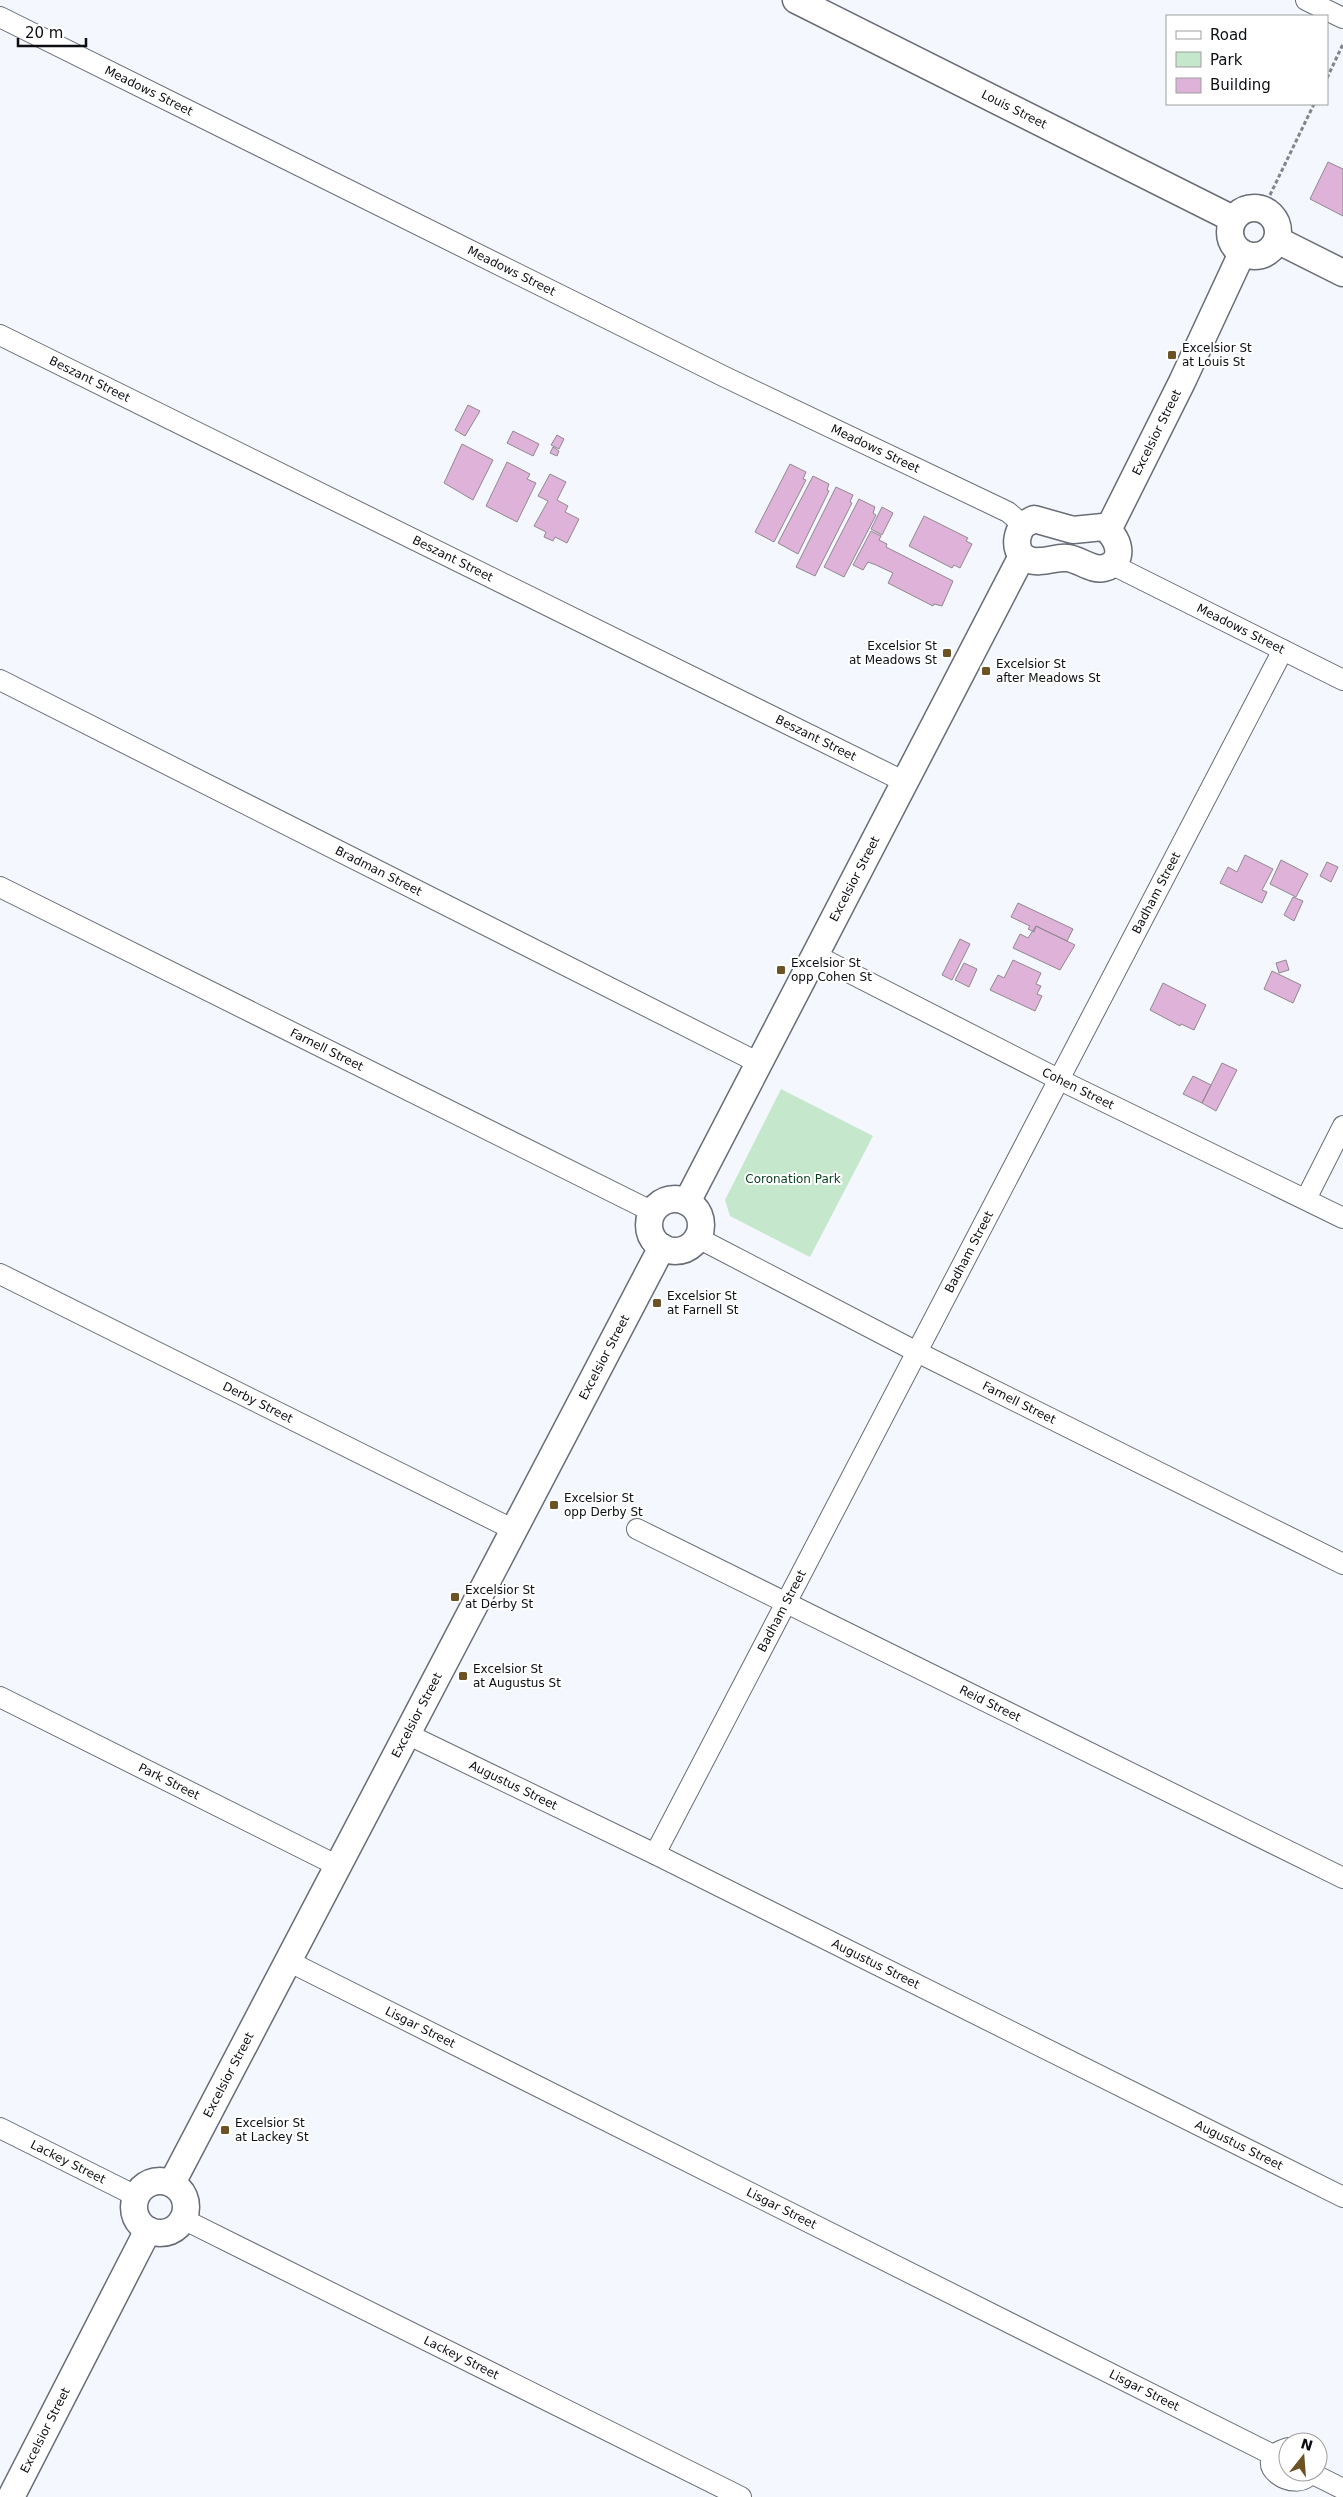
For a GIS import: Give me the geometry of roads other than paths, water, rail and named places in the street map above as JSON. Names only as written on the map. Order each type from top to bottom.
[{"type":"street","name":"Louis Street","points":[[796,0],[1232,219]]},
{"type":"street","points":[[1306,0],[1343,18]]},
{"type":"street","name":"Meadows Street","points":[[0,18],[714,372],[1008,512],[1023,525]]},
{"type":"street","points":[[1256,207],[1263,209],[1275,219],[1278,233],[1277,240],[1262,255],[1256,256],[1242,253],[1230,238],[1229,232],[1232,219],[1243,210],[1256,207]]},
{"type":"street","points":[[1277,240],[1343,273]]},
{"type":"street","name":"Excelsior Street","points":[[1108,530],[1182,382],[1242,253]]},
{"type":"street","name":"Beszant Street","points":[[0,335],[905,782]]},
{"type":"street","points":[[1040,520],[1073,530],[1096,526],[1108,530],[1114,536],[1119,549],[1111,564],[1098,568],[1069,558],[1040,561],[1022,556],[1016,548],[1016,542],[1023,525],[1028,521],[1040,520]]},
{"type":"street","name":"Excelsior Street","points":[[687,1202],[757,1062],[815,955],[1022,556]]},
{"type":"street","name":"Meadows Street","points":[[1111,564],[1343,680]]},
{"type":"street","name":"Badham Street","points":[[655,1854],[1283,650]]},
{"type":"street","name":"Bradman Street","points":[[0,680],[757,1062]]},
{"type":"street","name":"Farnell Street","points":[[0,887],[653,1212]]},
{"type":"street","name":"Cohen Street","points":[[815,955],[1060,1080],[1343,1218]]},
{"type":"street","points":[[1306,1199],[1343,1126]]},
{"type":"street","points":[[679,1199],[694,1206],[701,1221],[698,1238],[686,1249],[678,1251],[662,1247],[656,1242],[649,1227],[653,1212],[664,1201],[679,1199]]},
{"type":"street","name":"Farnell Street","points":[[698,1238],[917,1352],[1343,1564]]},
{"type":"street","name":"Excelsior Street","points":[[172,2184],[514,1530],[620,1323],[662,1247]]},
{"type":"street","name":"Derby Street","points":[[0,1274],[514,1530]]},
{"type":"street","name":"Reid Street","points":[[637,1529],[1343,1878]]},
{"type":"street","name":"Park Street","points":[[0,1697],[338,1866]]},
{"type":"street","name":"Augustus Street","points":[[407,1734],[655,1854],[1343,2197]]},
{"type":"street","name":"Lisgar Street","points":[[288,1961],[1278,2450]]},
{"type":"street","name":"Lackey Street","points":[[0,2128],[136,2196]]},
{"type":"street","points":[[164,2181],[172,2184],[183,2195],[186,2203],[183,2219],[178,2225],[164,2232],[148,2230],[136,2219],[134,2212],[136,2196],[147,2183],[164,2181]]},
{"type":"street","name":"Lackey Street","points":[[183,2219],[741,2497]]},
{"type":"street","name":"Excelsior Street","points":[[11,2497],[148,2230]]},
{"type":"street","points":[[1278,2456],[1272,2462],[1272,2474],[1282,2492],[1305,2482]]},
{"type":"street","points":[[1328,2482],[1343,2489]]},
{"type":"place","name":"Excelsior St at Louis St","points":[[1172,355]]},
{"type":"place","name":"Excelsior St at Meadows St","points":[[947,653]]},
{"type":"place","name":"Excelsior St after Meadows St","points":[[986,671]]},
{"type":"place","name":"Excelsior St opp Cohen St","points":[[781,970]]},
{"type":"place","name":"Excelsior St at Farnell St","points":[[657,1303]]},
{"type":"place","name":"Excelsior St opp Derby St","points":[[554,1505]]},
{"type":"place","name":"Excelsior St at Derby St","points":[[455,1597]]},
{"type":"place","name":"Excelsior St at Augustus St","points":[[463,1676]]},
{"type":"place","name":"Excelsior St at Lackey St","points":[[225,2130]]},
{"type":"park label","name":"Coronation Park","points":[[793,1179]]}]
